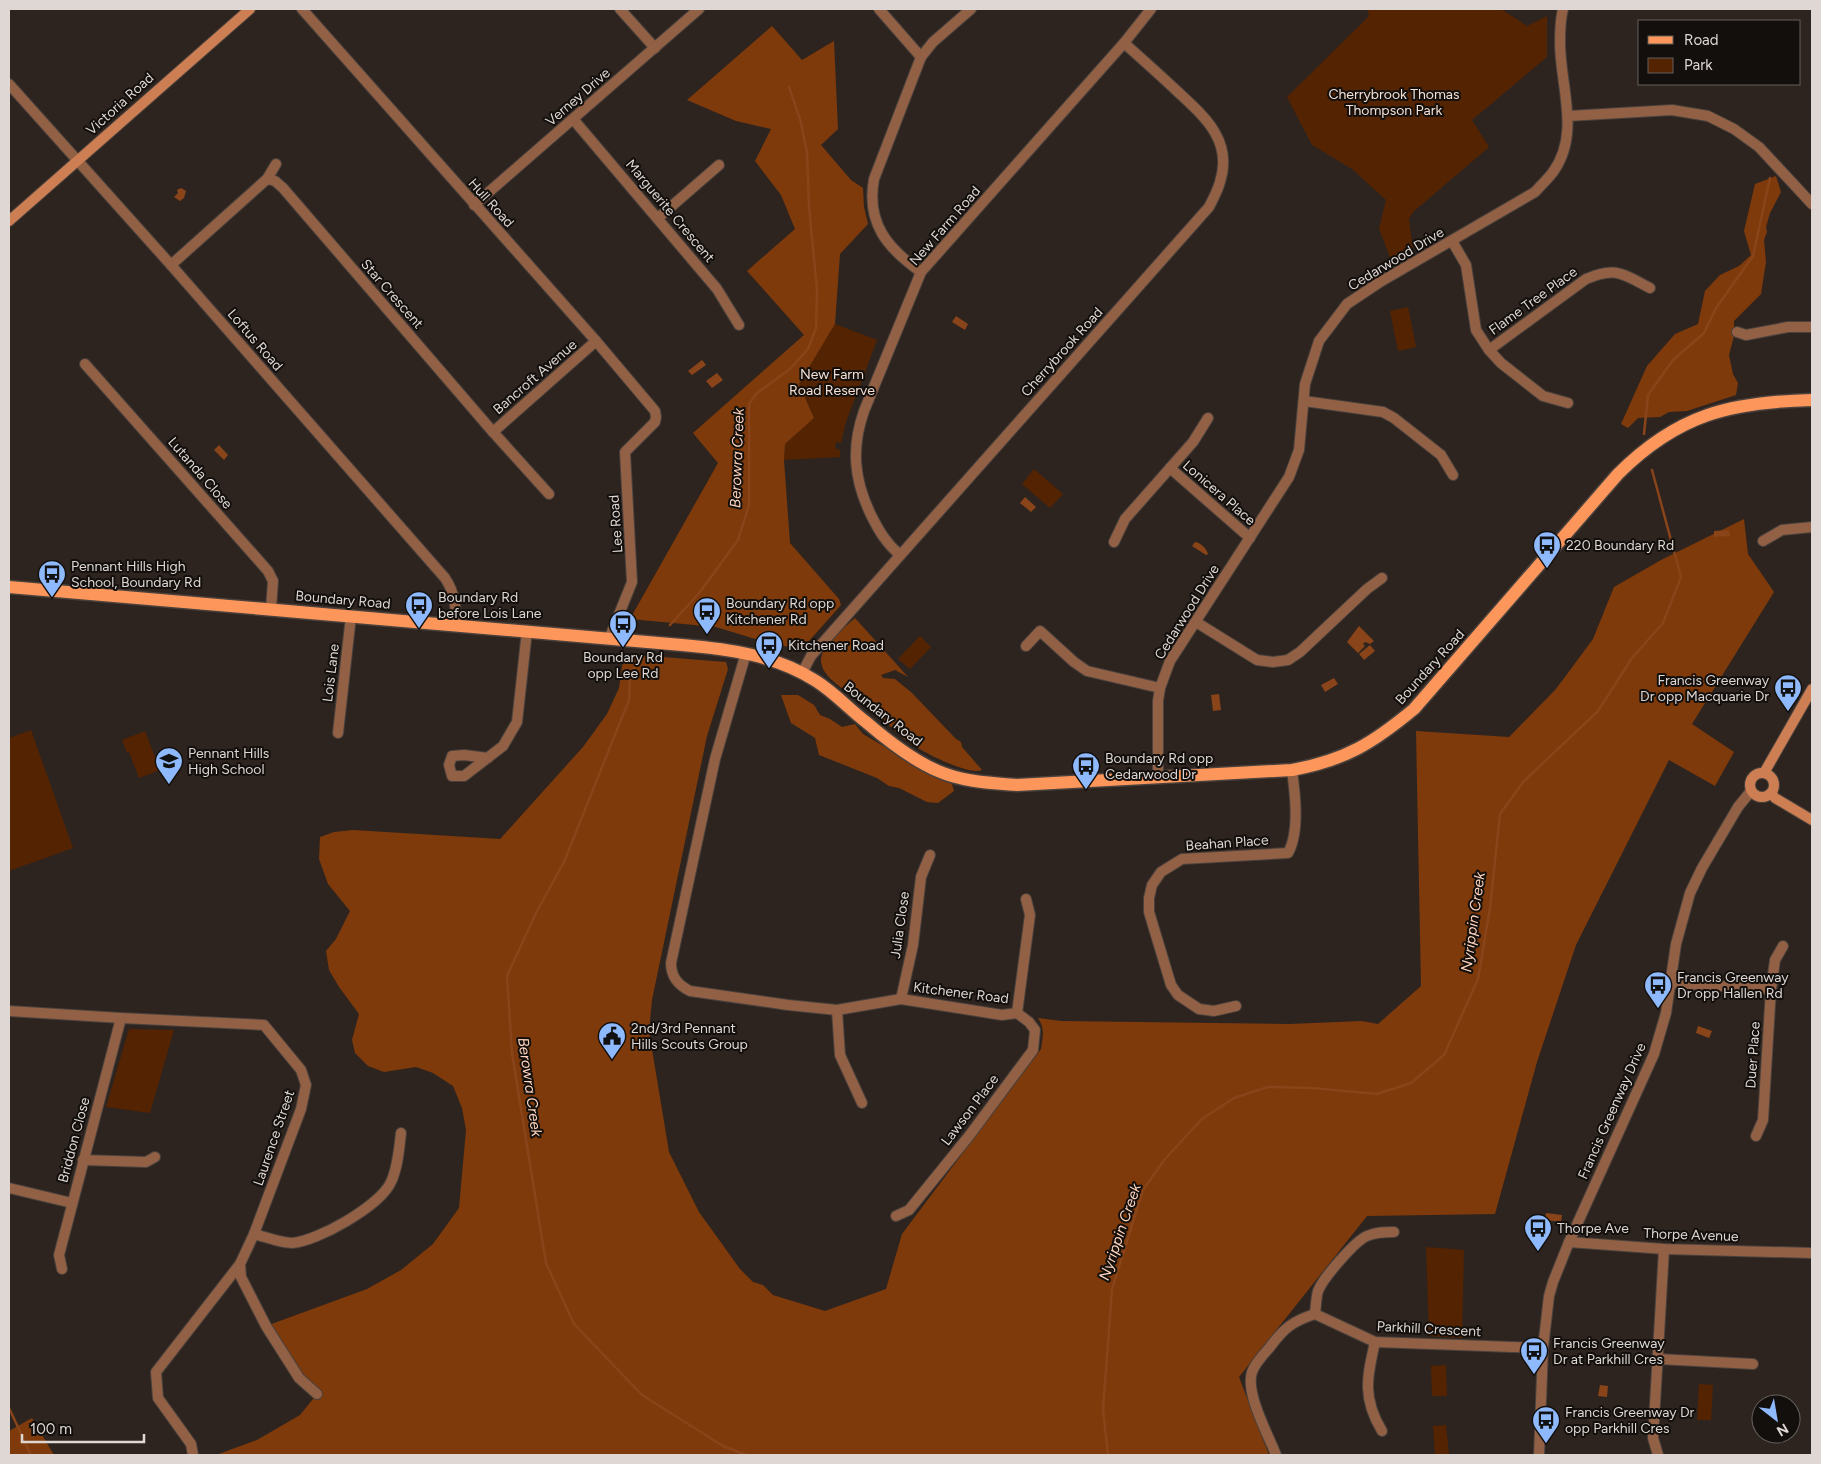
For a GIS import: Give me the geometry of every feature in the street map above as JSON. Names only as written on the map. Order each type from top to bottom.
[{"type":"main road","name":"Boundary Road","points":[[9,587],[721,649],[761,656],[802,673],[838,696],[865,722],[915,759],[939,771],[965,779],[1017,785],[1292,770],[1321,765],[1357,750],[1384,734],[1414,709],[1618,474],[1654,442],[1697,419],[1736,406],[1773,401],[1812,400]]},
{"type":"street","name":"Victoria Road","points":[[9,221],[250,9]]},
{"type":"street","name":"Hull Road","points":[[302,9],[596,342],[653,408],[656,417]]},
{"type":"street","points":[[620,9],[655,48]]},
{"type":"street","name":"Verney Drive","points":[[474,204],[699,9]]},
{"type":"street","points":[[879,9],[921,57]]},
{"type":"street","points":[[921,272],[902,259],[879,230],[875,220],[871,195],[874,179],[921,57],[933,42],[971,9]]},
{"type":"street","name":"New Farm Road","points":[[900,555],[883,538],[863,498],[857,474],[856,448],[864,411],[921,272],[1124,43],[1151,9]]},
{"type":"street","name":"Cedarwood Drive","points":[[1158,776],[1157,714],[1160,688],[1170,661],[1282,490],[1292,471],[1299,450],[1304,384],[1319,341],[1347,304],[1380,282],[1535,192],[1554,170],[1566,145],[1568,116],[1560,56],[1560,18],[1563,9]]},
{"type":"street","name":"Cherrybrook Road","points":[[802,673],[811,656],[1209,206],[1220,183],[1223,170],[1218,137],[1202,114],[1124,43]]},
{"type":"street","name":"Loftus Road","points":[[9,84],[171,265],[445,578],[452,588],[456,601],[456,625]]},
{"type":"street","points":[[1568,116],[1672,110],[1708,116],[1734,129],[1759,147],[1812,204]]},
{"type":"street","name":"Marguerite Crescent","points":[[574,119],[717,289],[739,325]]},
{"type":"street","points":[[171,265],[266,179],[276,164]]},
{"type":"street","points":[[658,218],[719,165]]},
{"type":"street","name":"Star Crescent","points":[[266,179],[275,181],[283,188],[493,432],[549,494]]},
{"type":"street","points":[[1452,241],[1466,265],[1476,330],[1489,350],[1501,363],[1544,396],[1568,403]]},
{"type":"street","name":"Flame Tree Place","points":[[1489,350],[1586,279],[1603,272],[1621,273],[1650,288]]},
{"type":"street","points":[[1737,332],[1746,334],[1788,328],[1812,327]]},
{"type":"street","name":"Bancroft Avenue","points":[[493,432],[596,342]]},
{"type":"street","name":"Lutanda Close","points":[[85,364],[268,571],[273,581],[271,609]]},
{"type":"street","points":[[1304,401],[1383,412],[1394,418],[1441,455],[1453,475]]},
{"type":"street","name":"Lee Road","points":[[610,639],[630,590],[633,577],[625,452],[653,425],[656,417]]},
{"type":"street","name":"Lonicera Place","points":[[1114,542],[1125,519],[1193,442],[1208,418]]},
{"type":"street","name":"Lonicera Place","points":[[1170,468],[1250,538]]},
{"type":"street","points":[[1763,541],[1782,530],[1812,527]]},
{"type":"street","points":[[1196,622],[1257,660],[1273,662],[1288,660],[1300,652],[1367,589],[1382,578]]},
{"type":"street","name":"Lois Lane","points":[[338,733],[351,616]]},
{"type":"street","points":[[1026,646],[1040,631],[1074,662],[1087,671],[1160,688]]},
{"type":"street","points":[[488,758],[503,746],[518,722],[527,632]]},
{"type":"street","name":"Kitchener Road","points":[[746,654],[715,759],[671,970],[676,981],[690,991],[837,1010],[901,999],[1002,1015],[1017,1013]]},
{"type":"street","points":[[1764,772],[1812,689]]},
{"type":"street","name":"Beahan Place","points":[[1236,1006],[1214,1011],[1198,1009],[1189,1004],[1173,989],[1150,912],[1149,898],[1152,885],[1161,872],[1182,859],[1288,853],[1293,845],[1296,802],[1292,770]]},
{"type":"street","points":[[1764,772],[1773,779],[1774,786],[1771,793],[1764,797],[1751,791],[1750,784],[1752,778],[1757,773],[1764,772]]},
{"type":"street","name":"Francis Greenway Drive","points":[[1539,1455],[1544,1348],[1549,1296],[1557,1269],[1654,1054],[1663,1026],[1672,982],[1676,944],[1690,893],[1702,868],[1738,807],[1751,791]]},
{"type":"street","points":[[1771,793],[1786,805],[1812,820]]},
{"type":"street","name":"Julia Close","points":[[901,999],[914,945],[921,877],[930,855]]},
{"type":"street","points":[[1017,1013],[1030,915],[1026,899]]},
{"type":"street","name":"Duer Place","points":[[1756,1136],[1763,1120],[1771,989],[1775,960],[1783,946]]},
{"type":"street","points":[[1672,982],[1771,989]]},
{"type":"street","points":[[837,1010],[840,1055],[862,1103]]},
{"type":"street","name":"Laurence Street","points":[[9,1011],[264,1025],[302,1070],[306,1085],[300,1109],[254,1234],[240,1264],[156,1372],[158,1398],[191,1444],[193,1455]]},
{"type":"street","name":"Lawson Place","points":[[896,1216],[909,1210],[969,1136],[1033,1050],[1035,1030],[1029,1022],[1017,1013]]},
{"type":"street","name":"Briddon Close","points":[[62,1269],[59,1256],[121,1018]]},
{"type":"street","points":[[254,1234],[289,1243],[313,1239],[377,1200],[391,1183],[396,1169],[401,1133]]},
{"type":"street","points":[[83,1160],[146,1162],[155,1157]]},
{"type":"street","points":[[9,1188],[72,1203]]},
{"type":"street","points":[[1276,1455],[1251,1394],[1250,1380],[1253,1369],[1283,1330],[1299,1319],[1315,1314],[1319,1288],[1357,1242],[1379,1232],[1394,1232]]},
{"type":"street","name":"Thorpe Avenue","points":[[1569,1242],[1664,1249],[1812,1253]]},
{"type":"street","points":[[1658,1455],[1653,1438],[1664,1249]]},
{"type":"street","points":[[240,1264],[241,1277],[266,1326],[299,1378],[317,1394]]},
{"type":"street","name":"Parkhill Crescent","points":[[1315,1314],[1375,1342],[1544,1348]]},
{"type":"street","points":[[1375,1342],[1368,1375],[1369,1403],[1382,1431]]},
{"type":"street","points":[[1658,1359],[1753,1364]]},
{"type":"green space","name":"Cherrybrook Thomas Thompson Park","points":[[1367,9],[1501,9],[1527,26],[1547,16],[1547,57],[1472,120],[1489,147],[1413,212],[1409,219],[1412,243],[1417,245],[1391,260],[1379,229],[1386,200],[1352,169],[1312,145],[1287,97],[1369,16]]},
{"type":"green space","points":[[1408,307],[1416,347],[1398,351],[1390,311]]},
{"type":"green space","name":"New Farm Road Reserve","points":[[835,324],[877,340],[846,422],[841,443],[836,442],[835,448],[840,450],[840,457],[784,460],[785,444],[814,418],[799,384]]},
{"type":"green space","points":[[1034,469],[1063,494],[1050,508],[1022,484]]},
{"type":"green space","points":[[920,636],[931,647],[910,669],[898,659]]},
{"type":"green space","points":[[31,730],[73,848],[9,871],[9,738]]},
{"type":"green space","points":[[145,731],[160,770],[139,778],[122,740]]},
{"type":"green space","points":[[129,1029],[174,1030],[150,1113],[106,1107]]},
{"type":"green space","points":[[1426,1247],[1464,1250],[1462,1338],[1429,1336]]},
{"type":"green space","points":[[1446,1365],[1447,1396],[1432,1396],[1431,1366]]},
{"type":"green space","points":[[1699,1384],[1713,1385],[1711,1420],[1697,1420]]},
{"type":"green space","points":[[1446,1425],[1449,1454],[1435,1455],[1433,1426]]},
{"type":"shaded area","points":[[772,26],[802,60],[834,41],[838,129],[821,145],[851,180],[863,188],[864,207],[868,224],[840,254],[835,324],[799,384],[814,418],[785,444],[784,460],[790,543],[839,599],[841,605],[801,650],[716,627],[630,619],[718,463],[693,433],[804,335],[747,271],[795,229],[781,195],[755,161],[771,129],[736,121],[687,100]]},
{"type":"shaded area","points":[[1776,176],[1781,192],[1770,213],[1766,227],[1767,232],[1764,240],[1766,262],[1761,294],[1734,321],[1734,336],[1729,355],[1733,374],[1738,383],[1736,395],[1687,411],[1669,412],[1660,417],[1638,418],[1628,428],[1621,424],[1647,366],[1675,334],[1698,324],[1705,291],[1720,275],[1739,266],[1751,255],[1744,231],[1755,184]]},
{"type":"shaded area","points":[[181,188],[186,191],[184,198],[180,201],[174,197],[178,193],[177,190]]},
{"type":"shaded area","points":[[956,316],[968,324],[965,330],[952,322]]},
{"type":"shaded area","points":[[702,360],[706,365],[692,375],[688,371]]},
{"type":"shaded area","points":[[717,373],[723,380],[712,388],[706,381]]},
{"type":"shaded area","points":[[219,445],[228,455],[224,460],[214,450]]},
{"type":"shaded area","points":[[1025,497],[1036,507],[1031,512],[1020,503]]},
{"type":"shaded area","points":[[1744,519],[1748,554],[1774,592],[1692,724],[1734,752],[1715,786],[1669,760],[1576,945],[1537,1062],[1495,1214],[1367,1216],[1239,1377],[1269,1455],[216,1455],[257,1440],[300,1415],[317,1394],[266,1326],[367,1289],[401,1270],[433,1244],[459,1208],[466,1130],[462,1108],[453,1086],[433,1073],[416,1067],[384,1072],[368,1066],[355,1053],[352,1040],[359,1014],[329,970],[326,951],[336,939],[350,911],[328,884],[319,859],[320,837],[334,832],[353,830],[500,839],[583,747],[607,714],[619,688],[624,654],[726,662],[728,669],[707,736],[652,1000],[649,1031],[669,1152],[699,1212],[740,1269],[753,1282],[763,1285],[773,1295],[825,1311],[886,1289],[902,1234],[1041,1049],[1043,1029],[1038,1018],[1061,1021],[1290,1024],[1362,1021],[1378,1024],[1421,986],[1416,731],[1509,737],[1556,689],[1593,639],[1614,587],[1661,560]]},
{"type":"shaded area","points":[[1729,530],[1730,536],[1714,537],[1714,531]]},
{"type":"shaded area","points":[[1195,542],[1203,546],[1208,554],[1206,555],[1192,546]]},
{"type":"shaded area","points":[[855,618],[908,677],[895,670],[881,675],[883,678],[895,679],[912,693],[961,742],[962,747],[982,770],[975,771],[955,766],[912,744],[871,709],[832,680],[823,668],[821,661],[824,650]]},
{"type":"shaded area","points":[[1359,626],[1374,641],[1370,644],[1365,642],[1363,644],[1365,646],[1358,653],[1347,642]]},
{"type":"shaded area","points":[[1370,645],[1375,651],[1364,660],[1359,654]]},
{"type":"shaded area","points":[[1334,678],[1338,684],[1325,692],[1321,685]]},
{"type":"shaded area","points":[[1219,694],[1221,710],[1213,711],[1211,695]]},
{"type":"shaded area","points":[[781,695],[798,695],[814,705],[820,715],[842,727],[855,724],[863,734],[936,777],[952,784],[954,791],[938,803],[927,802],[899,788],[889,786],[877,778],[819,755],[815,738],[791,723]]},
{"type":"shaded area","points":[[1698,1026],[1712,1031],[1709,1038],[1696,1033]]},
{"type":"shaded area","points":[[1546,1213],[1562,1215],[1561,1222],[1545,1220]]},
{"type":"shaded area","points":[[1600,1385],[1608,1386],[1607,1397],[1598,1396]]},
{"type":"shaded area","points":[[32,1418],[54,1455],[9,1455],[9,1431]]},
{"type":"waterway","name":"Berowra Creek","points":[[670,625],[700,592],[738,540],[749,505],[749,404],[757,393],[790,369],[808,349],[816,328],[817,290],[809,207],[807,152],[800,119],[789,87]]},
{"type":"waterway","name":"Nyrippin Creek","points":[[1644,434],[1648,395],[1673,360],[1704,333],[1716,308],[1753,256],[1770,178]]},
{"type":"waterway","name":"Nyrippin Creek","points":[[1108,1455],[1103,1409],[1112,1289],[1143,1190],[1165,1159],[1202,1119],[1234,1098],[1268,1087],[1312,1088],[1377,1094],[1411,1083],[1444,1055],[1478,979],[1490,908],[1500,814],[1524,781],[1598,711],[1632,658],[1663,623],[1681,577],[1652,470]]},
{"type":"waterway","name":"Berowra Creek","points":[[641,655],[630,675],[629,700],[564,862],[537,911],[507,976],[512,1053],[546,1263],[574,1324],[642,1395],[723,1446],[746,1455]]},
{"type":"waterway","points":[[9,1408],[31,1455]]},
{"type":"place","name":"220 Boundary Rd","points":[[1547,569]]},
{"type":"place","name":"Pennant Hills High School, Boundary Rd","points":[[52,598]]},
{"type":"place","name":"Boundary Rd before Lois Lane","points":[[419,629]]},
{"type":"place","name":"Boundary Rd opp Kitchener Rd","points":[[707,635]]},
{"type":"place","name":"Boundary Rd opp Lee Rd","points":[[623,648]]},
{"type":"place","name":"Kitchener Road","points":[[769,669]]},
{"type":"place","name":"Francis Greenway Dr opp Macquarie Dr","points":[[1788,712]]},
{"type":"place","name":"Pennant Hills High School","points":[[169,785]]},
{"type":"place","name":"Boundary Rd opp Cedarwood Dr","points":[[1086,790]]},
{"type":"place","name":"Francis Greenway Dr opp Hallen Rd","points":[[1658,1009]]},
{"type":"place","name":"2nd/3rd Pennant Hills Scouts Group","points":[[612,1060]]},
{"type":"place","name":"Thorpe Ave","points":[[1538,1252]]},
{"type":"place","name":"Francis Greenway Dr at Parkhill Cres","points":[[1534,1375]]},
{"type":"place","name":"Francis Greenway Dr opp Parkhill Cres","points":[[1546,1444]]}]
